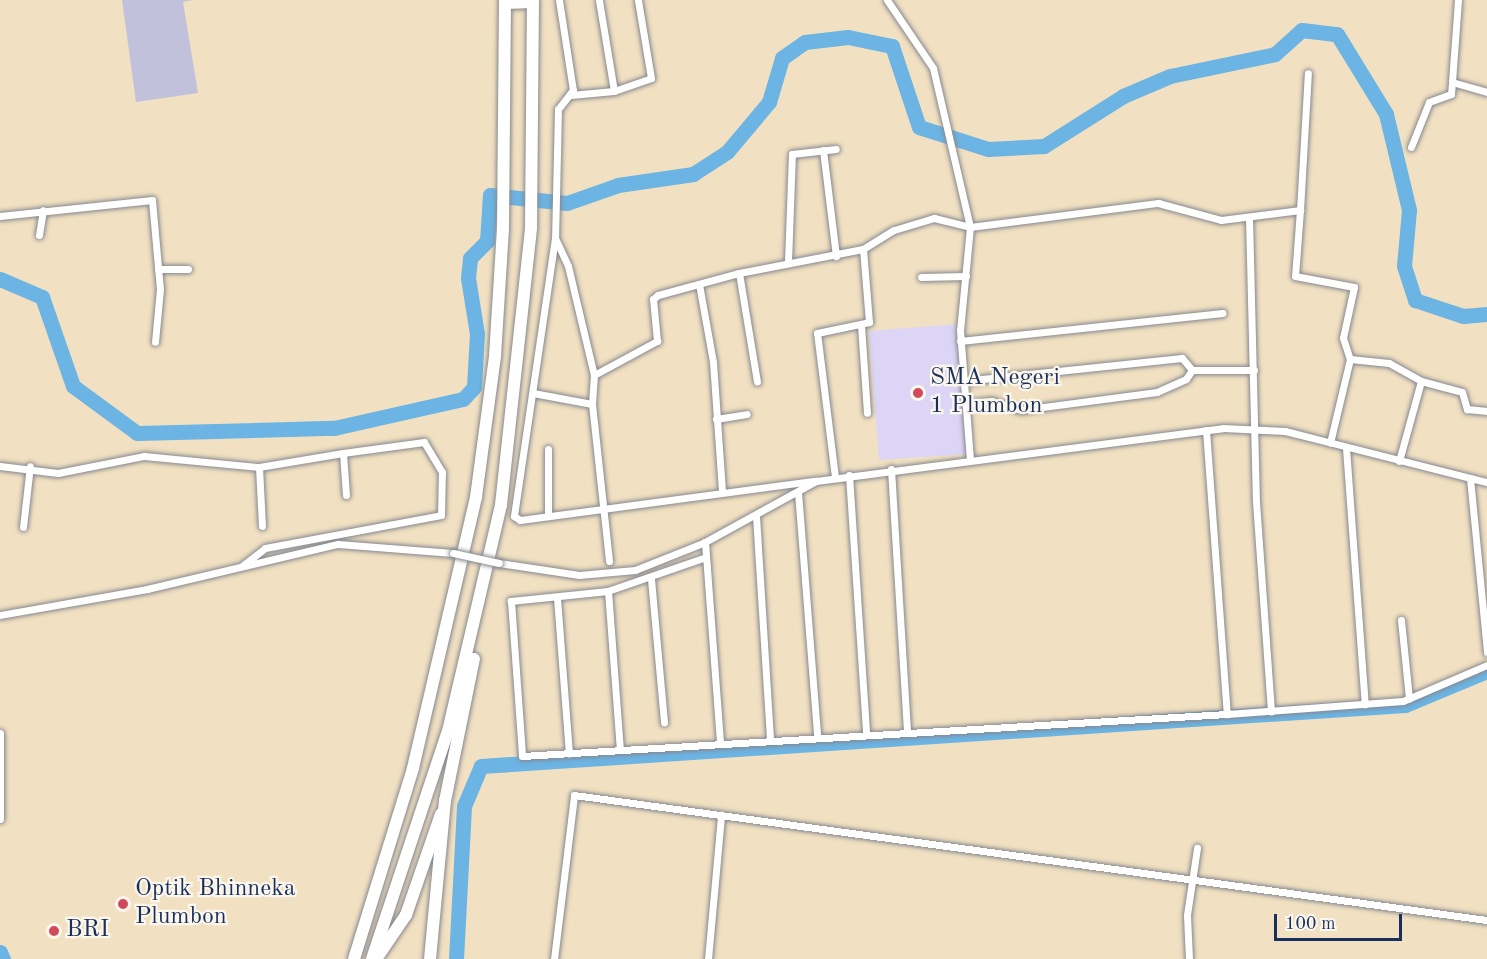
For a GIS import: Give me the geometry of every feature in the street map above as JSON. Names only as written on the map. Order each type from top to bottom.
[{"type":"highway","points":[[354,959],[412,768],[476,497],[495,356],[503,228],[505,1],[533,1],[531,228],[518,376],[484,593],[445,801],[430,959]]},
{"type":"highway","points":[[374,959],[417,835],[484,593]]},
{"type":"highway","points":[[374,959],[406,915],[445,801]]},
{"type":"street","points":[[559,0],[571,95]]},
{"type":"street","points":[[599,0],[614,92]]},
{"type":"street","points":[[638,0],[651,78],[614,92],[571,95],[558,109],[557,220],[514,513],[520,520],[891,469],[1254,425],[1487,482]]},
{"type":"street","points":[[887,0],[929,60],[970,227],[960,341],[970,461]]},
{"type":"street","points":[[1411,147],[1429,102],[1451,94],[1458,0]]},
{"type":"street","points":[[1308,73],[1295,276],[1354,287],[1343,338],[1350,359],[1330,443]]},
{"type":"street","points":[[1452,82],[1487,92]]},
{"type":"street","points":[[788,262],[792,154],[836,149]]},
{"type":"street","points":[[823,150],[836,256]]},
{"type":"street","points":[[0,216],[150,199],[158,269],[155,342]]},
{"type":"street","points":[[594,375],[657,341],[654,298],[739,273],[863,249],[896,229],[931,218],[970,227],[1158,202],[1221,220],[1300,210]]},
{"type":"street","points":[[39,235],[43,210]]},
{"type":"street","points":[[1249,217],[1254,425],[1271,711]]},
{"type":"street","points":[[555,238],[568,266],[594,375],[592,404],[609,561]]},
{"type":"street","points":[[835,477],[818,333],[861,325],[869,321],[863,249]]},
{"type":"street","points":[[158,269],[188,269]]},
{"type":"street","points":[[739,273],[757,382]]},
{"type":"street","points":[[921,277],[966,276]]},
{"type":"street","points":[[699,284],[716,419],[722,492]]},
{"type":"street","points":[[960,341],[1223,313]]},
{"type":"street","points":[[861,325],[867,413]]},
{"type":"street","points":[[963,381],[1182,358],[1192,370]]},
{"type":"street","points":[[1350,359],[1389,363],[1421,381],[1462,392],[1466,408],[1487,411]]},
{"type":"street","points":[[1192,370],[1254,370]]},
{"type":"street","points":[[965,404],[992,401],[1021,410],[1157,392],[1186,379],[1192,370]]},
{"type":"street","points":[[1399,461],[1421,381]]},
{"type":"street","points":[[532,393],[592,404]]},
{"type":"street","points":[[716,419],[747,414]]},
{"type":"street","points":[[1206,430],[1227,714]]},
{"type":"street","points":[[0,466],[30,466],[64,472],[144,456],[259,466],[424,442],[442,472],[441,515],[266,548],[242,566]]},
{"type":"street","points":[[1346,448],[1365,704]]},
{"type":"street","points":[[548,449],[548,516]]},
{"type":"street","points":[[343,453],[346,495]]},
{"type":"street","points":[[23,527],[30,466]]},
{"type":"street","points":[[259,466],[262,526]]},
{"type":"street","points":[[891,469],[907,731]]},
{"type":"street","points":[[849,475],[866,734]]},
{"type":"street","points":[[1470,478],[1487,652]]},
{"type":"street","points":[[0,615],[338,544],[453,553],[499,563],[602,574],[663,561],[756,516],[816,481]]},
{"type":"street","points":[[798,492],[817,735]]},
{"type":"street","points":[[756,516],[770,738]]},
{"type":"street","points":[[705,542],[720,742]]},
{"type":"street","points":[[706,557],[651,579],[608,591],[557,598],[514,599],[508,611],[520,752],[525,757],[817,735],[1227,714],[1365,704],[1409,699],[1487,665]]},
{"type":"street","points":[[651,579],[664,722]]},
{"type":"street","points":[[608,591],[620,750]]},
{"type":"street","points":[[557,598],[569,754]]},
{"type":"street","points":[[1401,620],[1409,699]]},
{"type":"street","points":[[0,733],[2,786],[0,819]]},
{"type":"street","points":[[554,959],[574,795],[1487,920]]},
{"type":"street","points":[[708,959],[722,815]]},
{"type":"street","points":[[1189,959],[1197,848]]},
{"type":"shaded area","points":[[122,0],[193,0],[183,2],[198,93],[136,102]]},
{"type":"shaded area","name":"SMA Negeri 1 Plumbon","points":[[958,324],[967,454],[879,460],[869,331]]},
{"type":"waterway","points":[[0,279],[42,297],[73,386],[137,433],[334,428],[463,399],[474,387],[477,334],[468,278],[470,258],[487,241],[490,195],[567,203],[618,185],[693,174],[727,152],[769,102],[782,58],[805,42],[848,37],[892,46],[919,127],[988,149],[1044,146],[1123,96],[1170,76],[1275,54],[1302,30],[1337,34],[1386,114],[1409,210],[1404,266],[1415,300],[1463,316],[1487,314]]},
{"type":"waterway","points":[[456,959],[464,806],[481,766],[1405,705],[1487,671]]},
{"type":"waterway","points":[[0,952],[3,959]]},
{"type":"place","name":"SMA Negeri 1 Plumbon","points":[[918,393]]},
{"type":"place","name":"Optik Bhinneka Plumbon","points":[[123,904]]},
{"type":"place","name":"BRI","points":[[54,931]]}]
